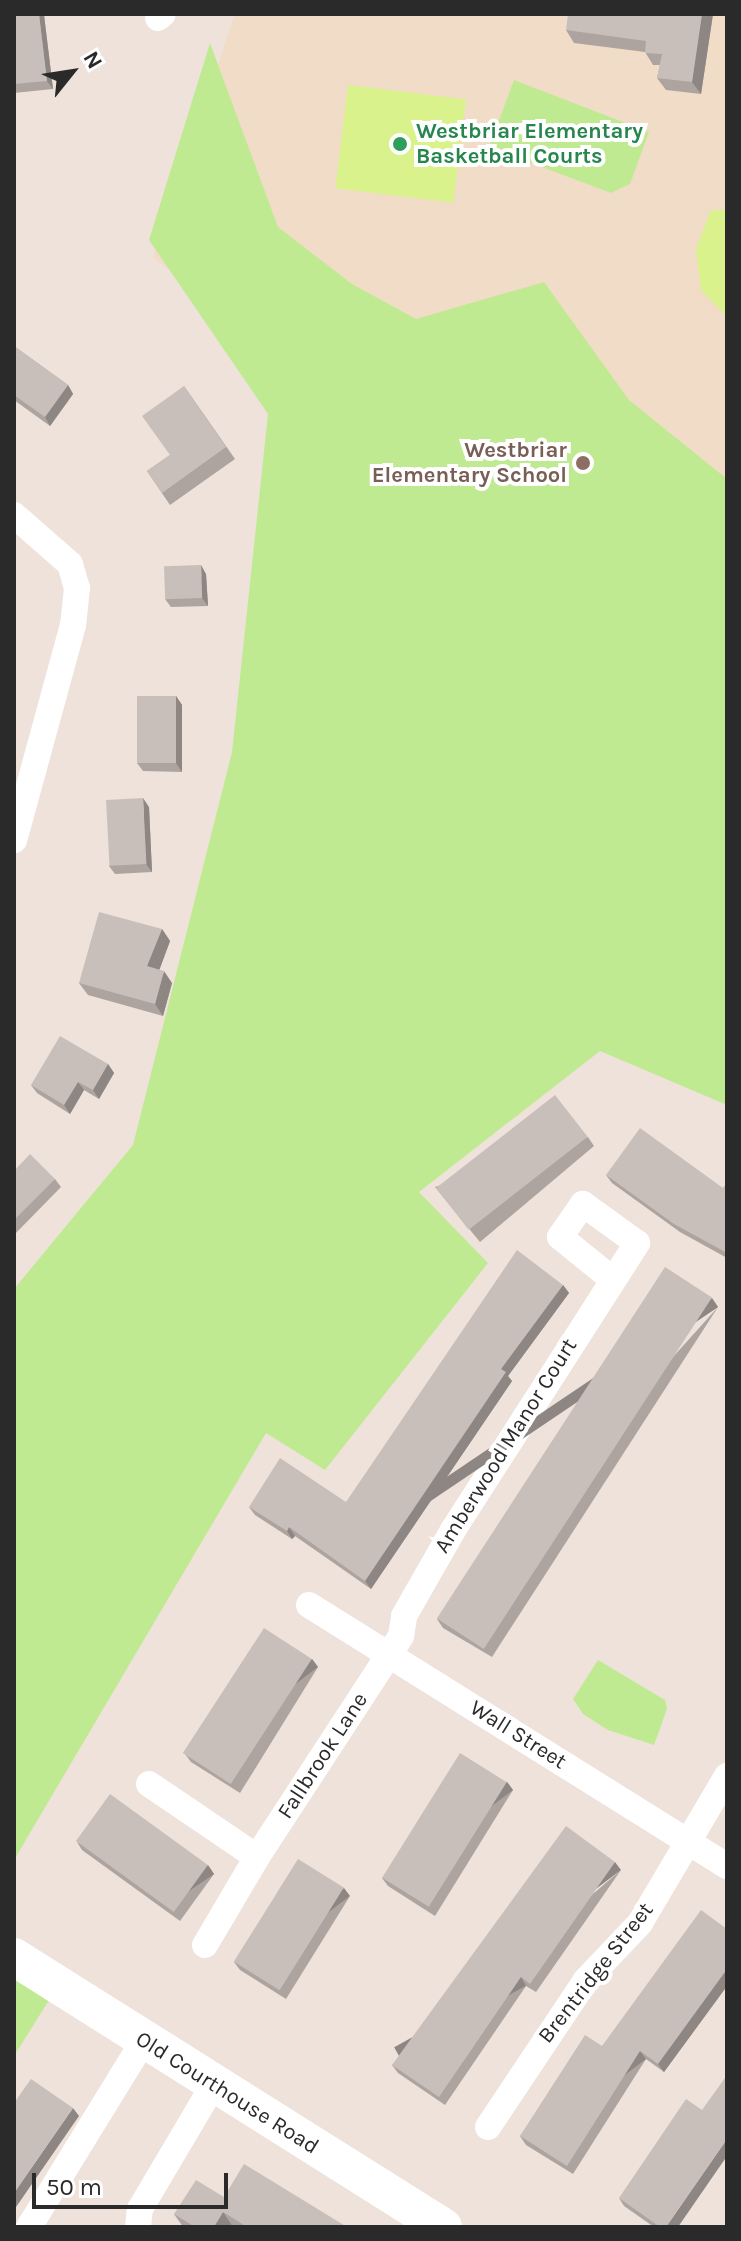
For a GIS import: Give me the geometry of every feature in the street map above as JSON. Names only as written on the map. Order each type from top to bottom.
[{"type":"street","points":[[14,515],[70,564],[77,588],[73,625],[14,840]]},
{"type":"street","name":"Amberwood Manor Court","points":[[389,1655],[401,1636],[404,1616],[453,1530],[637,1243],[583,1204],[560,1237],[612,1279]]},
{"type":"street","name":"Wall Street","points":[[309,1605],[727,1866]]},
{"type":"street","name":"Fallbrook Lane","points":[[205,1945],[257,1857],[389,1655]]},
{"type":"street","name":"Brentridge Street","points":[[488,2127],[586,1980],[640,1923],[727,1776]]},
{"type":"street","points":[[149,1784],[257,1857]]},
{"type":"street","name":"Old Courthouse Road","points":[[14,1957],[143,2042],[443,2227]]},
{"type":"street","points":[[29,2227],[143,2042]]},
{"type":"street","points":[[138,2227],[140,2209],[214,2084]]},
{"type":"shaded area","name":"Westbriar Elementary School","points":[[235,14],[727,14],[727,669],[153,258]]},
{"type":"green space","points":[[210,43],[278,227],[352,284],[416,319],[544,282],[629,400],[727,479],[727,1105],[600,1051],[419,1192],[488,1263],[325,1470],[266,1433],[14,1860],[14,1289],[133,1145],[232,752],[268,414],[149,240]]},
{"type":"green space","points":[[514,80],[649,132],[630,184],[611,193],[489,147]]},
{"type":"green space","name":"Westbriar Elementary Basketball Courts","points":[[348,85],[466,100],[453,203],[335,188]]},
{"type":"green space","points":[[711,210],[727,210],[727,317],[701,290],[696,249]]},
{"type":"green space","points":[[598,1660],[665,1700],[667,1709],[654,1745],[608,1730],[583,1714],[573,1699]]},
{"type":"green space","points":[[14,1973],[51,1997],[14,2056]]},
{"type":"building","points":[[14,14],[39,14],[47,81],[14,84]]},
{"type":"building","points":[[568,14],[702,14],[692,82],[657,78],[662,54],[645,53],[646,41],[566,30]]},
{"type":"building","points":[[14,346],[68,385],[45,417],[14,395]]},
{"type":"building","points":[[184,386],[226,447],[162,493],[147,471],[170,455],[142,416]]},
{"type":"building","points":[[201,565],[202,598],[165,599],[164,566]]},
{"type":"building","points":[[137,696],[176,696],[176,763],[137,763]]},
{"type":"building","points":[[143,798],[146,864],[110,866],[106,800]]},
{"type":"building","points":[[99,912],[162,929],[147,966],[164,971],[155,1004],[79,983]]},
{"type":"building","points":[[60,1036],[108,1064],[93,1090],[78,1082],[64,1105],[31,1085]]},
{"type":"building","points":[[555,1095],[588,1137],[469,1230],[436,1188]]},
{"type":"building","points":[[640,1128],[723,1188],[727,1186],[727,1253],[674,1224],[606,1175]]},
{"type":"building","points":[[30,1154],[55,1179],[14,1220],[14,1171]]},
{"type":"building","points":[[517,1250],[563,1285],[501,1369],[506,1372],[365,1581],[289,1527],[287,1531],[249,1507],[280,1458],[346,1502]]},
{"type":"building","points":[[665,1267],[712,1297],[484,1649],[437,1618]]},
{"type":"building","points":[[264,1628],[312,1659],[231,1784],[183,1753]]},
{"type":"building","points":[[460,1753],[507,1782],[429,1907],[382,1878]]},
{"type":"building","points":[[110,1794],[208,1865],[174,1912],[76,1841]]},
{"type":"building","points":[[566,1826],[615,1862],[530,1984],[521,1977],[439,2097],[392,2065]]},
{"type":"building","points":[[298,1859],[344,1888],[280,1990],[234,1962]]},
{"type":"building","points":[[701,1910],[727,1929],[727,1969],[658,2064],[640,2051],[567,2166],[520,2136],[585,2035],[602,2046]]},
{"type":"building","points":[[727,2075],[727,2139],[666,2227],[660,2227],[619,2198],[686,2099],[702,2110]]},
{"type":"building","points":[[31,2079],[73,2108],[14,2193],[14,2103]]},
{"type":"building","points":[[244,2164],[347,2227],[247,2227],[223,2212],[214,2227],[195,2227],[174,2214],[196,2180],[224,2197]]},
{"type":"place","name":"Westbriar Elementary Basketball Courts","points":[[400,144]]},
{"type":"place","name":"Westbriar Elementary School","points":[[583,463]]}]
